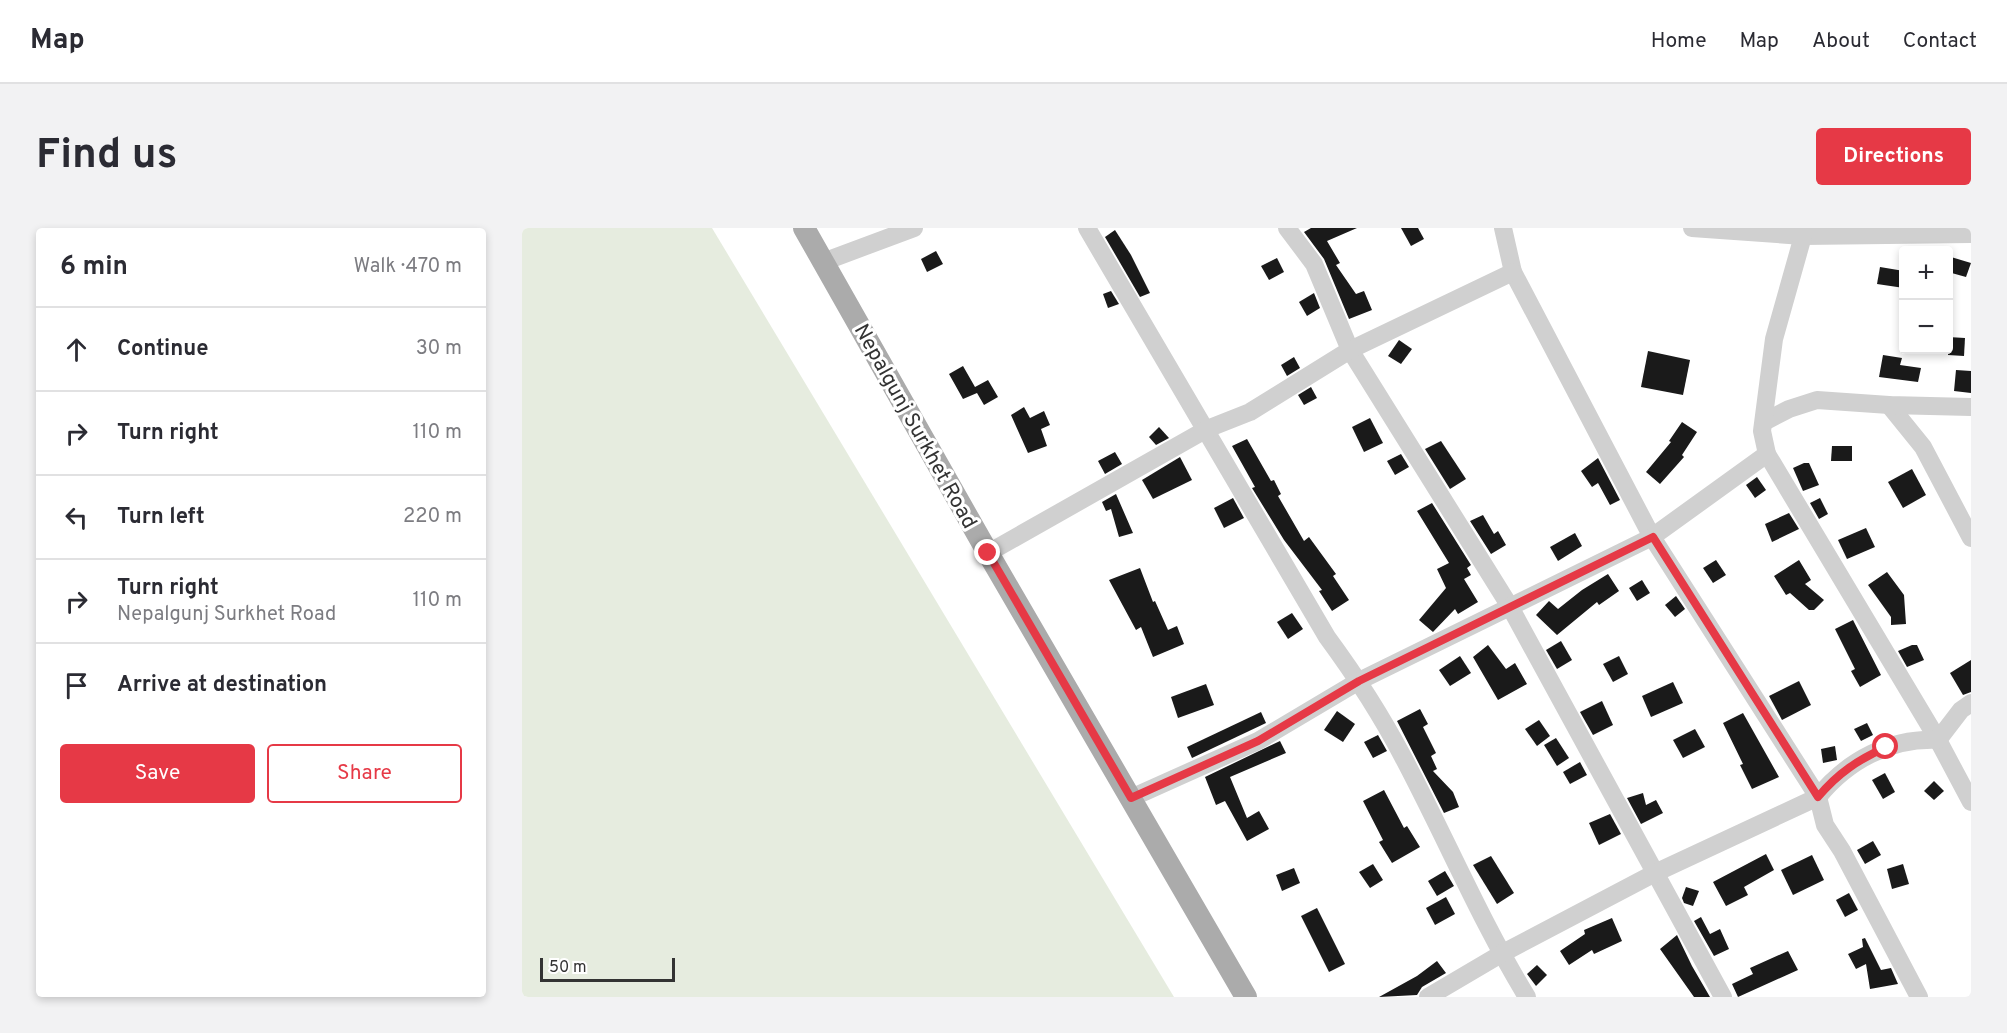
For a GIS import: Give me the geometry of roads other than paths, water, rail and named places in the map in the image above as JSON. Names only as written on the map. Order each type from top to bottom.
[{"type":"main road","name":"Nepalgunj Surkhet Road","points":[[804,228],[988,553],[1246,997]]},
{"type":"street","points":[[823,262],[914,228]]},
{"type":"street","points":[[1087,228],[1327,637],[1359,681],[1402,755],[1501,954],[1527,997]]},
{"type":"street","points":[[1287,228],[1314,264],[1350,350],[1509,606],[1723,997]]},
{"type":"street","points":[[1503,228],[1513,272],[1653,537],[1818,797],[1825,825],[1842,851],[1919,997]]},
{"type":"street","points":[[1692,228],[1971,234]]},
{"type":"street","points":[[1803,232],[1774,339],[1762,431],[1767,454],[1938,740],[1971,802]]},
{"type":"street","points":[[988,553],[1207,429],[1250,412],[1350,350],[1513,272]]},
{"type":"street","points":[[1764,422],[1789,409],[1817,400],[1971,407]]},
{"type":"street","points":[[1889,405],[1923,447],[1971,538]]},
{"type":"street","points":[[1131,798],[1258,741],[1359,681],[1653,537],[1767,454]]},
{"type":"street","points":[[1938,740],[1961,710],[1971,703]]},
{"type":"street","points":[[1428,997],[1501,954],[1655,873],[1818,797],[1834,777],[1858,760],[1886,747],[1914,739],[1938,740]]}]
